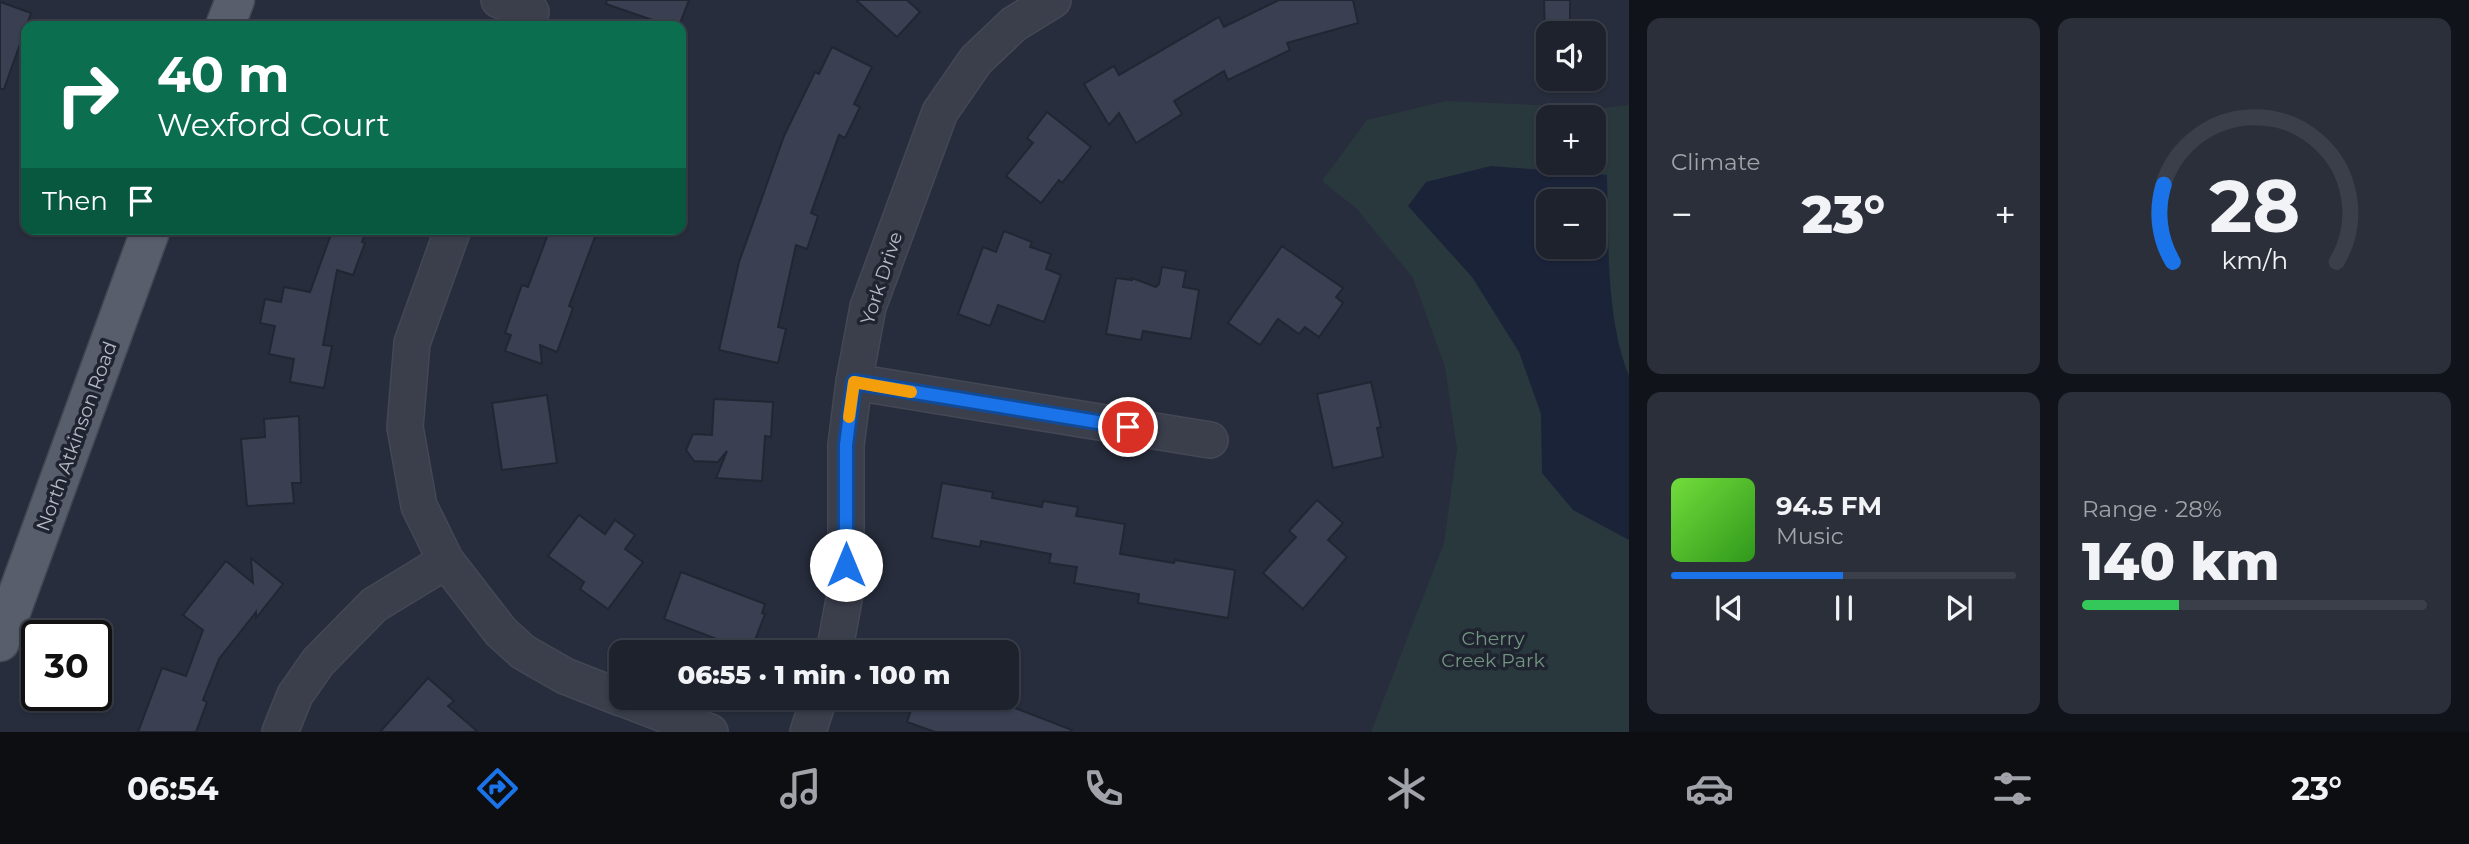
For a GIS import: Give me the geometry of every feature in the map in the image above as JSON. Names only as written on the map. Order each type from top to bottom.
[{"type":"main road","points":[[227,21],[235,0]]},
{"type":"main road","name":"North Atkinson Road","points":[[0,642],[149,235]]},
{"type":"street","points":[[499,0],[531,13]]},
{"type":"street","name":"York Drive","points":[[836,640],[846,589],[846,445],[868,307],[940,113],[976,60],[1014,24],[1053,0]]},
{"type":"street","points":[[451,235],[412,343],[405,427],[418,506],[446,561],[501,632],[523,652],[565,676],[609,693]]},
{"type":"street","points":[[854,382],[1210,440]]},
{"type":"street","points":[[280,732],[295,695],[318,662],[374,605],[446,561]]},
{"type":"street","points":[[653,710],[710,732]]},
{"type":"street","points":[[808,732],[815,710]]},
{"type":"green space","name":"Cherry Creek Park","points":[[1446,101],[1536,105],[1536,175],[1606,175],[1606,108],[1629,105],[1629,732],[1371,732],[1444,543],[1457,449],[1445,367],[1413,278],[1357,209],[1322,181],[1367,120]]},
{"type":"water","points":[[1491,166],[1536,169],[1536,175],[1607,175],[1612,303],[1621,353],[1629,376],[1629,540],[1573,510],[1542,473],[1541,414],[1519,352],[1472,277],[1408,206],[1426,182]]},
{"type":"building","points":[[607,0],[689,0],[681,21],[655,21],[606,4]]},
{"type":"building","points":[[856,0],[907,0],[920,12],[897,37]]},
{"type":"building","points":[[1279,0],[1353,0],[1358,23],[1287,43],[1290,50],[1228,80],[1224,71],[1174,101],[1182,114],[1136,143],[1119,113],[1109,125],[1084,84],[1114,66],[1119,75],[1219,17],[1224,27]]},
{"type":"building","points":[[1544,0],[1570,0],[1570,21],[1545,21]]},
{"type":"building","points":[[0,2],[31,13],[28,21],[21,21],[21,41],[4,89],[0,89]]},
{"type":"building","points":[[832,47],[872,67],[854,104],[860,107],[845,138],[839,135],[811,213],[818,216],[807,249],[796,245],[778,327],[786,329],[778,363],[719,350],[739,262],[784,136],[815,72],[819,74]]},
{"type":"building","points":[[1047,112],[1091,147],[1062,183],[1059,180],[1041,203],[1006,176],[1033,143],[1027,138]]},
{"type":"building","points":[[1004,231],[1032,242],[1030,247],[1051,254],[1046,269],[1061,275],[1044,322],[998,305],[990,326],[958,314],[983,247],[996,252]]},
{"type":"building","points":[[331,235],[365,235],[362,242],[365,243],[353,275],[337,270],[323,345],[332,346],[324,388],[290,382],[294,359],[269,354],[275,326],[260,323],[265,299],[281,302],[284,287],[310,292]]},
{"type":"building","points":[[548,235],[596,235],[569,306],[573,308],[557,352],[540,345],[542,364],[505,351],[511,335],[505,333],[522,285],[528,287]]},
{"type":"building","points":[[1282,246],[1343,288],[1336,297],[1343,303],[1319,337],[1305,327],[1299,334],[1278,319],[1260,345],[1228,323]]},
{"type":"building","points":[[1162,267],[1186,271],[1183,287],[1199,290],[1191,339],[1143,331],[1141,340],[1106,334],[1116,278],[1132,278],[1156,287]]},
{"type":"building","points":[[1371,382],[1381,427],[1377,428],[1383,457],[1333,468],[1317,394]]},
{"type":"building","points":[[547,395],[557,463],[502,470],[492,403]]},
{"type":"building","points":[[714,399],[773,402],[771,437],[765,436],[762,481],[716,478],[727,451],[718,462],[694,461],[686,450],[693,434],[712,435]]},
{"type":"building","points":[[299,416],[301,483],[292,483],[294,503],[247,506],[241,439],[265,437],[264,419]]},
{"type":"building","points":[[942,483],[993,492],[992,498],[1042,507],[1043,501],[1078,507],[1076,516],[1125,524],[1120,554],[1235,570],[1228,618],[1138,603],[1139,594],[1074,583],[1077,567],[1049,563],[1051,554],[981,541],[980,547],[932,538]]},
{"type":"building","points":[[1317,500],[1343,523],[1328,540],[1347,557],[1303,609],[1263,573],[1296,537],[1289,531]]},
{"type":"building","points":[[579,515],[605,534],[615,520],[635,535],[625,549],[643,562],[608,609],[580,589],[584,582],[548,556]]},
{"type":"building","points":[[251,558],[283,584],[256,618],[256,612],[219,659],[203,700],[207,702],[196,732],[138,732],[162,668],[186,676],[203,630],[183,615],[226,561],[253,583]]},
{"type":"building","points":[[681,572],[765,604],[762,613],[765,614],[755,640],[717,640],[664,619]]},
{"type":"building","points":[[428,678],[454,701],[448,706],[478,732],[380,732]]},
{"type":"building","points":[[911,710],[1019,710],[1072,730],[935,732],[907,722]]},
{"type":"slow traffic","points":[[849,417],[854,382],[911,392]]},
{"type":"route","points":[[846,565],[846,445],[854,382],[1128,427]]}]
